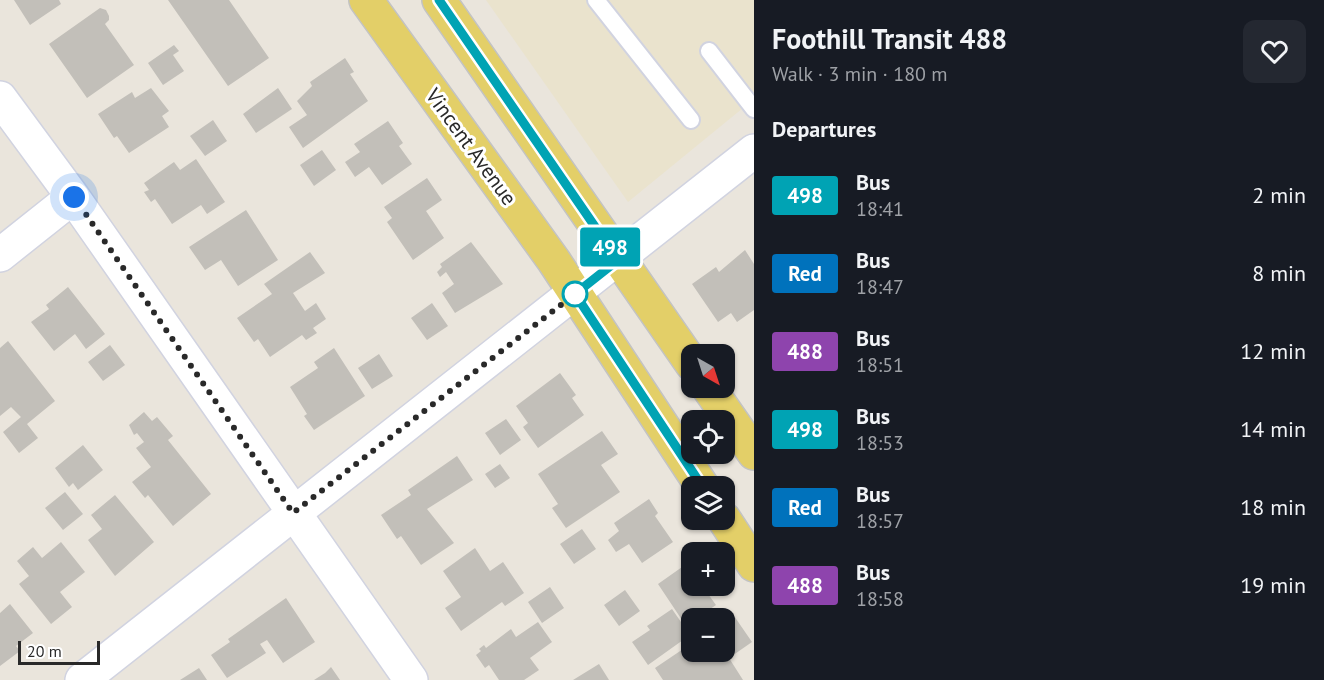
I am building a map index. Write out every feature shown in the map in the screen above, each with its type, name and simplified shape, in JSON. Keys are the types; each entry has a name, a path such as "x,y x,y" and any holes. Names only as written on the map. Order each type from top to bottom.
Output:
{"main road":[{"name":"Vincent Avenue","path":"366,0 575,294 695,476"},
{"path":"439,0 681,349"},
{"path":"716,398 754,453"},
{"path":"731,530 754,565"}],"street":[{"path":"0,98 74,197 411,680"},
{"path":"82,680 754,151"},
{"path":"0,255 74,197"}],"lane":[{"path":"596,0 691,120"},
{"path":"708,51 754,109"}],"shaded area":[{"path":"486,0 754,0 754,99 628,202"}],"building":[{"path":"14,0 59,0 61,4 30,25"},
{"path":"168,0 229,0 269,58 228,86"},
{"path":"100,8 106,10 109,20 105,24 134,65 87,98 49,44"},
{"path":"174,45 179,51 173,55 184,71 163,85 148,63"},
{"path":"345,58 354,72 350,74 368,101 303,148 289,127 307,115 297,101 312,86 310,82"},
{"path":"151,88 169,111 162,116 169,127 129,153 117,136 114,138 98,114 132,92 135,98"},
{"path":"278,88 292,109 256,133 243,114"},
{"path":"213,120 227,141 205,156 190,136"},
{"path":"388,121 403,143 399,146 412,164 382,185 369,167 355,177 345,162 360,152 354,144"},
{"path":"322,150 336,170 314,186 300,165"},
{"path":"196,159 225,202 207,214 201,205 172,224 155,199 151,202 144,192 149,190 144,183 174,162 180,170"},
{"path":"427,178 442,200 426,211 444,238 413,260 387,222 392,218 384,207"},
{"path":"246,210 278,260 238,286 221,260 205,270 189,247"},
{"path":"471,242 503,284 455,313 442,293 454,284 446,272 440,277 437,272 442,267 440,264"},
{"path":"745,250 754,264 754,310 737,322 731,313 718,322 692,284 716,267 719,272"},
{"path":"310,252 325,273 293,293 305,311 316,303 326,319 313,328 317,333 306,340 302,335 270,357 258,339 254,342 237,318 272,294 264,284"},
{"path":"68,287 105,334 86,349 75,334 54,351 31,322 49,309 46,305"},
{"path":"432,303 448,326 427,340 411,318"},
{"path":"8,341 55,401 27,424 38,438 19,453 3,432 21,417 11,407 0,416 0,348"},
{"path":"110,345 125,365 103,381 88,362"},
{"path":"334,348 365,396 314,430 304,416 307,414 290,387 318,368 314,362"},
{"path":"379,354 393,376 372,389 358,368"},
{"path":"560,373 576,395 572,398 584,415 538,448 523,427 528,423 516,406"},
{"path":"144,412 152,421 157,417 173,436 168,440 211,494 173,526 148,495 145,498 132,482 151,467 136,448 144,442 137,433 134,435 129,425"},
{"path":"506,419 521,440 500,455 485,433"},
{"path":"602,431 618,454 601,465 620,492 566,528 552,508 558,504 538,474"},
{"path":"83,445 103,470 78,490 73,483 69,487 55,468"},
{"path":"457,456 473,480 427,509 454,543 421,565 401,536 397,539 381,515 411,495 408,490"},
{"path":"500,464 510,478 495,488 485,474"},
{"path":"65,492 83,514 63,530 45,508"},
{"path":"115,495 154,542 115,576 88,540 102,529 91,515"},
{"path":"649,499 658,513 655,516 673,542 642,563 629,544 616,552 608,540 619,531 614,523"},
{"path":"582,529 596,549 574,564 560,544"},
{"path":"61,542 85,572 60,592 72,607 51,624 19,584 29,576 17,561 33,547 42,558"},
{"path":"475,548 490,571 503,562 524,593 505,606 502,602 461,631 445,608 461,597 443,571"},
{"path":"681,568 681,596 710,596 716,605 712,608 681,608 681,618 658,584"},
{"path":"550,587 564,608 542,623 528,602"},
{"path":"625,590 640,611 619,626 604,605"},
{"path":"286,598 315,642 283,663 267,640 260,644 266,653 227,678 211,655 230,642 228,639"},
{"path":"10,604 33,633 16,646 20,651 0,666 0,613"},
{"path":"672,609 681,622 681,641 648,665 632,642 650,630 647,626"},
{"path":"735,617 752,642 735,654"},
{"path":"538,622 552,642 530,658 539,670 524,680 499,680 489,665 485,668 476,655 484,645 486,648 511,629 516,637"},
{"path":"681,650 681,662 732,662 743,680 663,680 655,668"},
{"path":"599,664 609,680 573,680"},
{"path":"331,667 340,680 314,680 325,673"},
{"path":"199,668 207,680 180,680"}],"bus line":[{"name":"498","path":"439,0 618,260 575,294 695,476"}],"route":[{"path":"74,197 293,513 575,294"}]}
